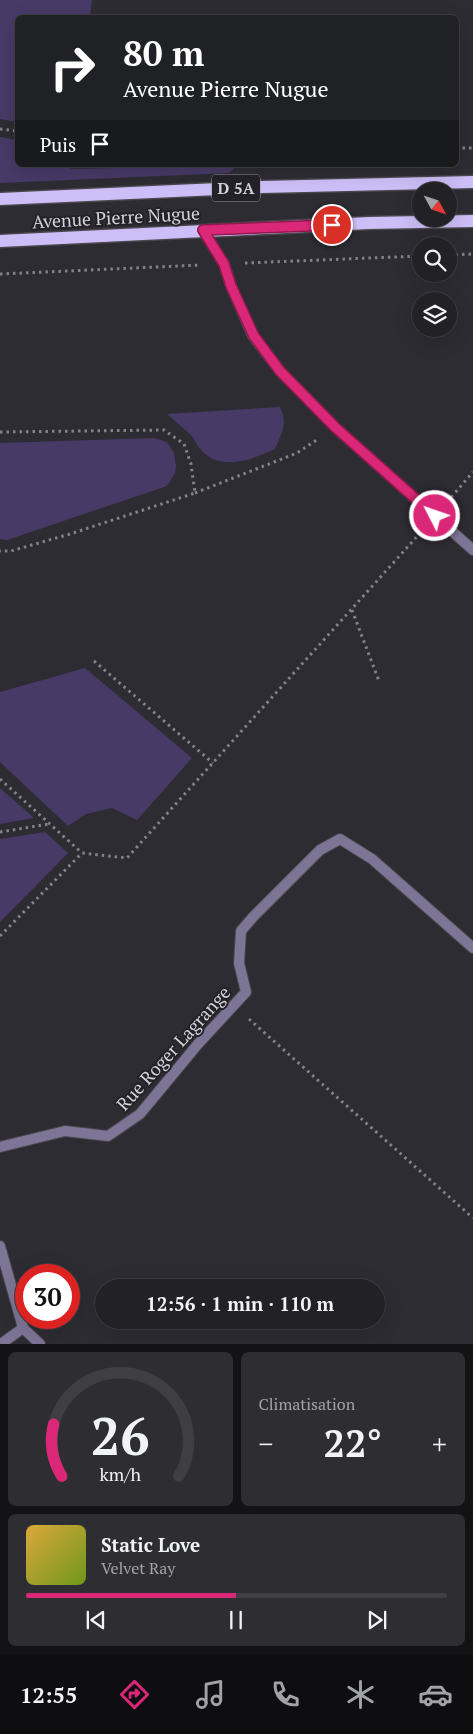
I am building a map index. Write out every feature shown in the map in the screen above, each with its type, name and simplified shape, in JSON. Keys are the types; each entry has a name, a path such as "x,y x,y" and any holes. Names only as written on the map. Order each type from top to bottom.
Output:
{"main road":[{"name":"Avenue Pierre Nugue","path":"0,199 262,187 473,182"},
{"name":"Avenue Pierre Nugue","path":"0,241 203,230 473,221"}],"street":[{"path":"203,230 224,264 231,286 254,336 286,377 336,428 473,550"},
{"name":"Rue Roger Lagrange","path":"0,1148 65,1131 108,1136 140,1114 198,1044 246,992 239,963 241,931 320,850 340,839 372,859 473,948"},
{"path":"0,1246 15,1299"},
{"path":"0,1344 22,1329"},
{"path":"24,1329 40,1344"}],"path":[{"path":"0,129 15,131"},
{"path":"459,148 473,148"},
{"path":"457,255 473,254"},
{"path":"0,550 11,551 70,534 195,493 297,453 336,428"},
{"path":"0,432 164,430 184,444 191,464 195,493"},
{"path":"0,779 82,852 127,858 352,610 473,472"},
{"path":"352,610 380,681"},
{"path":"94,661 212,764"},
{"path":"0,832 50,824"},
{"path":"0,936 82,852"},
{"path":"234,1005 473,1218"}],"shaded area":[{"path":"0,0 92,0 90,15 15,15 15,122 0,119"},
{"path":"0,137 15,140 15,167 68,167 72,169 236,167 229,173 0,183"},
{"path":"280,407 284,423 275,449 238,462 219,461 210,457 201,449 191,435 167,414"},
{"path":"154,438 167,442 174,453 175,473 167,486 7,540 0,539 0,443"},
{"path":"85,668 192,758 137,820 112,808 86,814 68,826 0,762 0,692"},
{"path":"0,788 34,818 0,824"},
{"path":"45,832 68,853 0,922 0,839"}],"route":[{"path":"332,225 203,230 224,264 231,286 254,336 280,371 302,396 336,428 435,516"}]}
